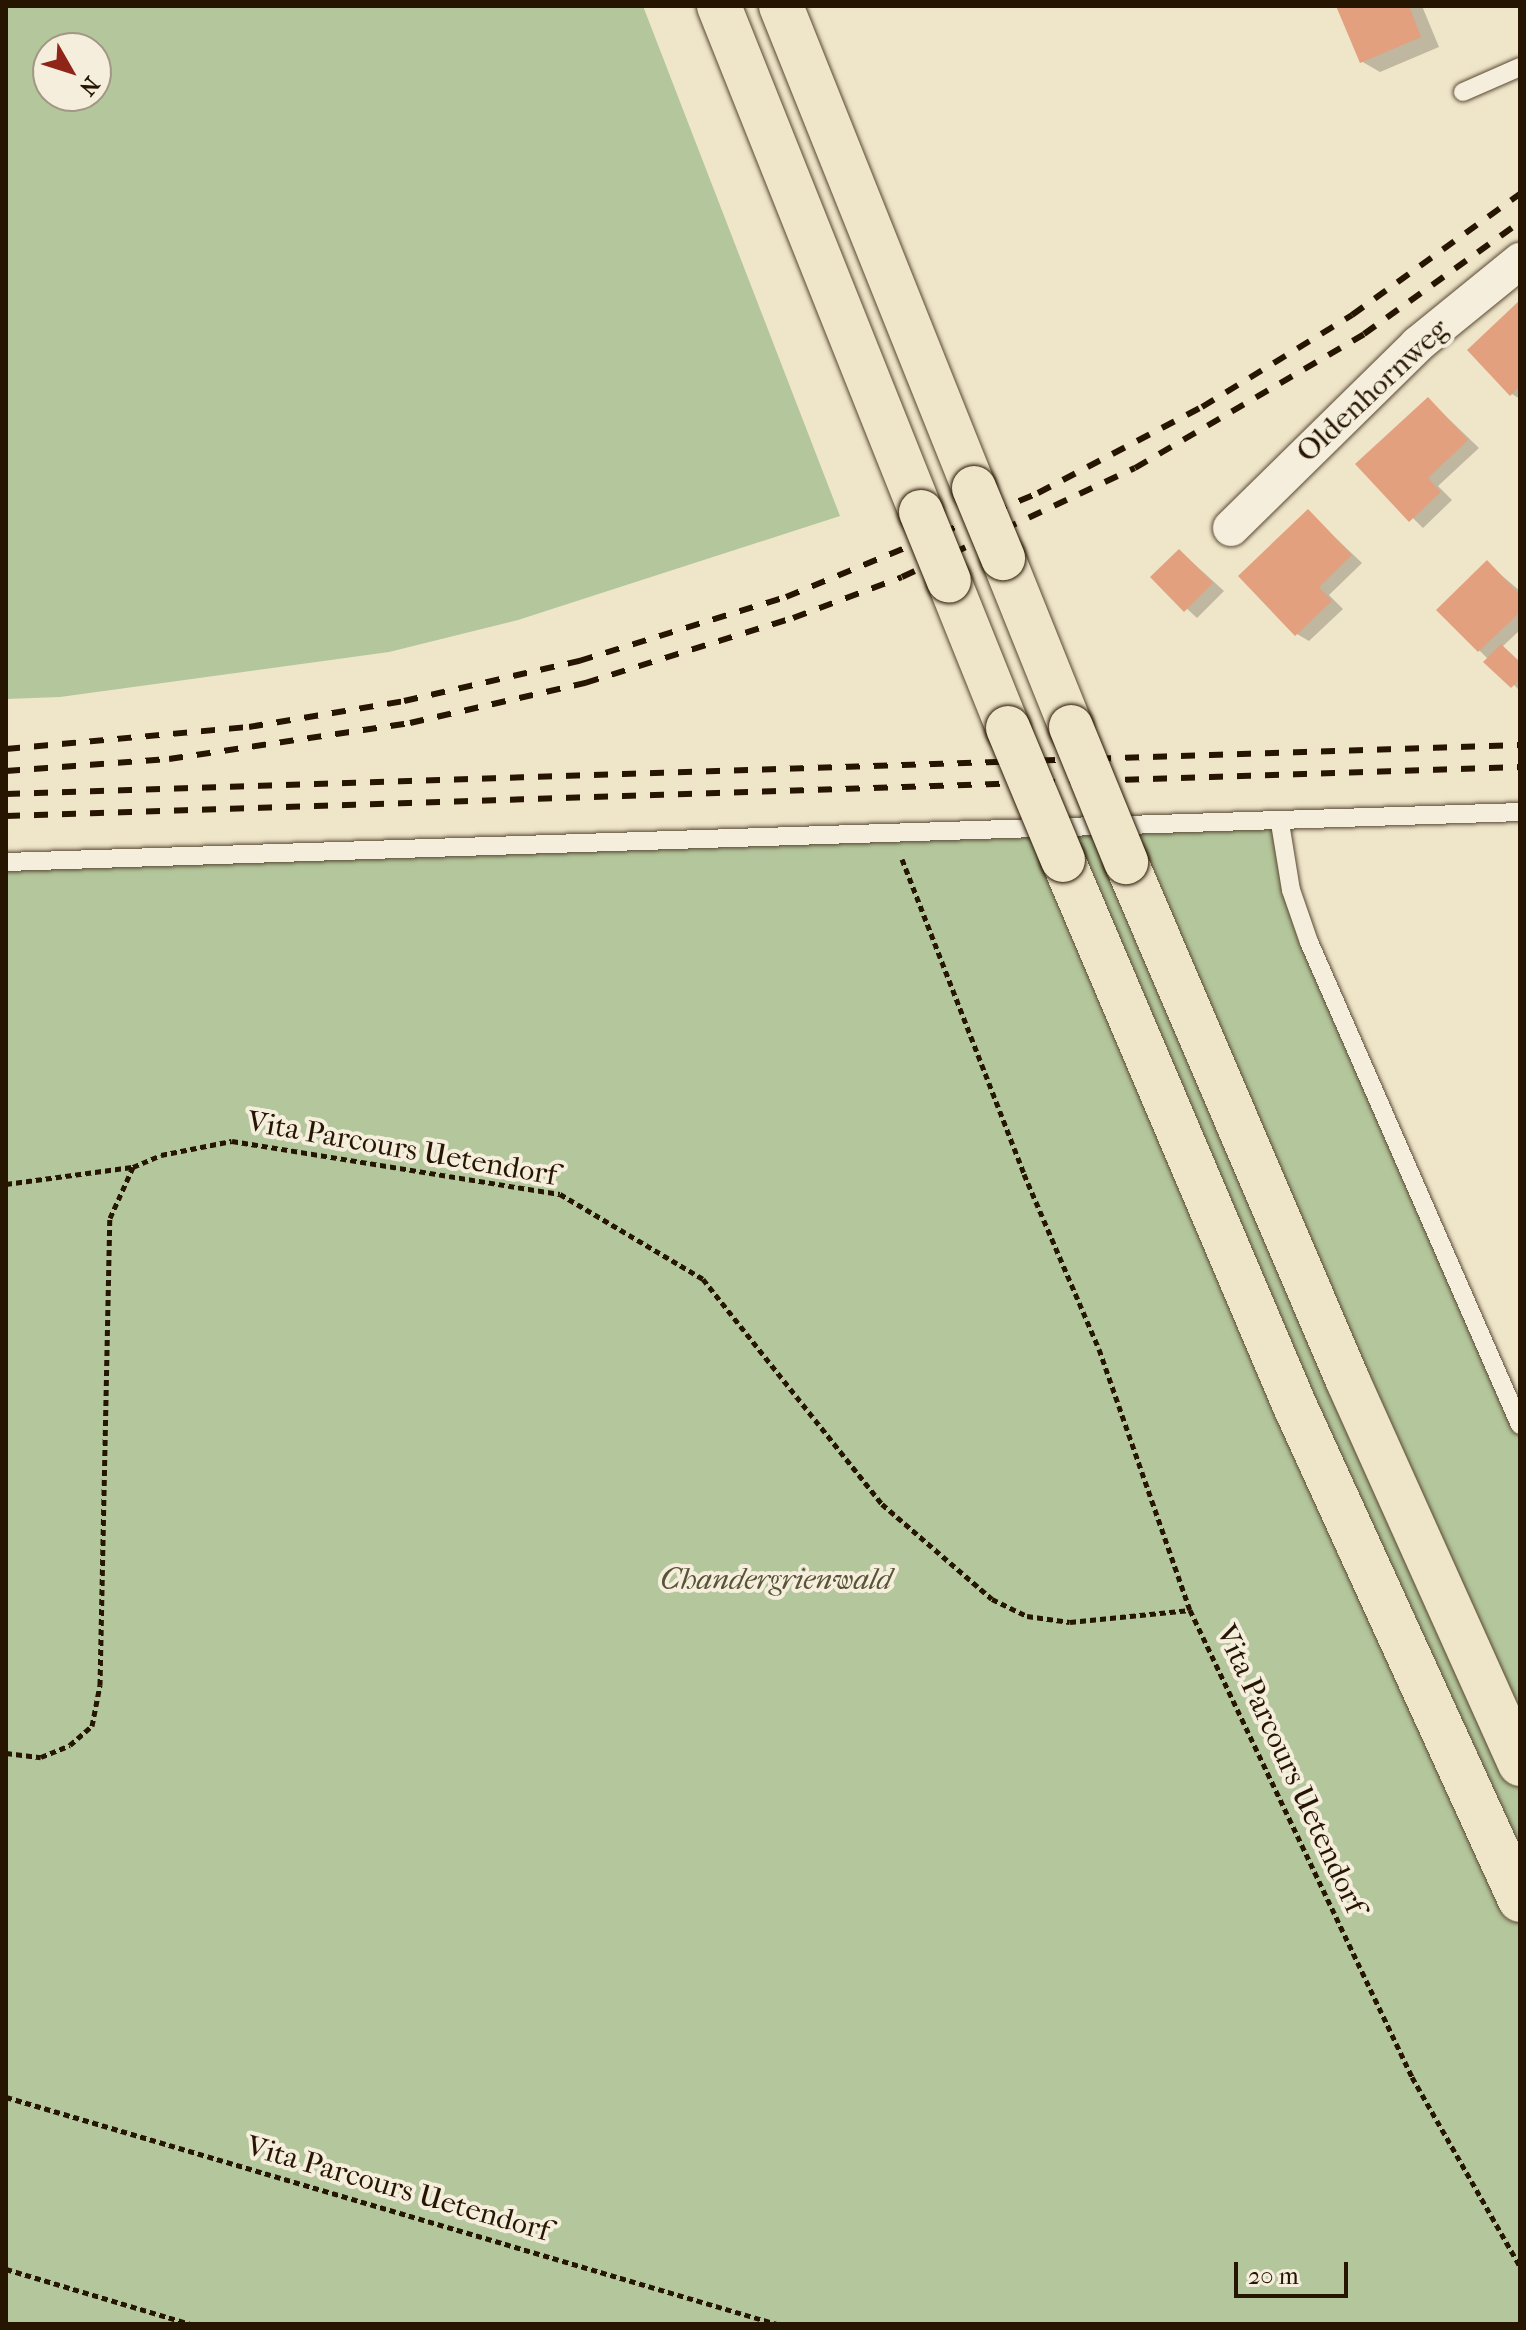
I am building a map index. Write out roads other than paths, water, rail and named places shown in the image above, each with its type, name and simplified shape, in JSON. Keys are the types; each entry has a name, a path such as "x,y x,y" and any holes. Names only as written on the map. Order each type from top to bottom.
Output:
{"highway":[{"path":"719,6 1063,860 1294,1404 1520,1900"},
{"path":"781,6 1126,862 1348,1381 1520,1764"}],"street":[{"name":"Oldenhornweg","path":"1231,528 1418,344 1520,261"}],"lane":[{"path":"1463,92 1520,67"},
{"path":"6,862 1280,823 1520,812"},
{"path":"1280,823 1291,890 1309,942 1520,1425"}],"railway":[{"path":"6,749 249,727 404,701 579,661 786,597 1038,493 1202,407 1352,315 1520,194"},
{"path":"6,771 169,759 410,723 585,683 793,618 902,577 1135,468 1364,334 1520,222"},
{"path":"6,794 1520,745"},
{"path":"6,816 1520,767"}],"park label":[{"name":"Chandergrienwald","path":"776,1580"}]}
